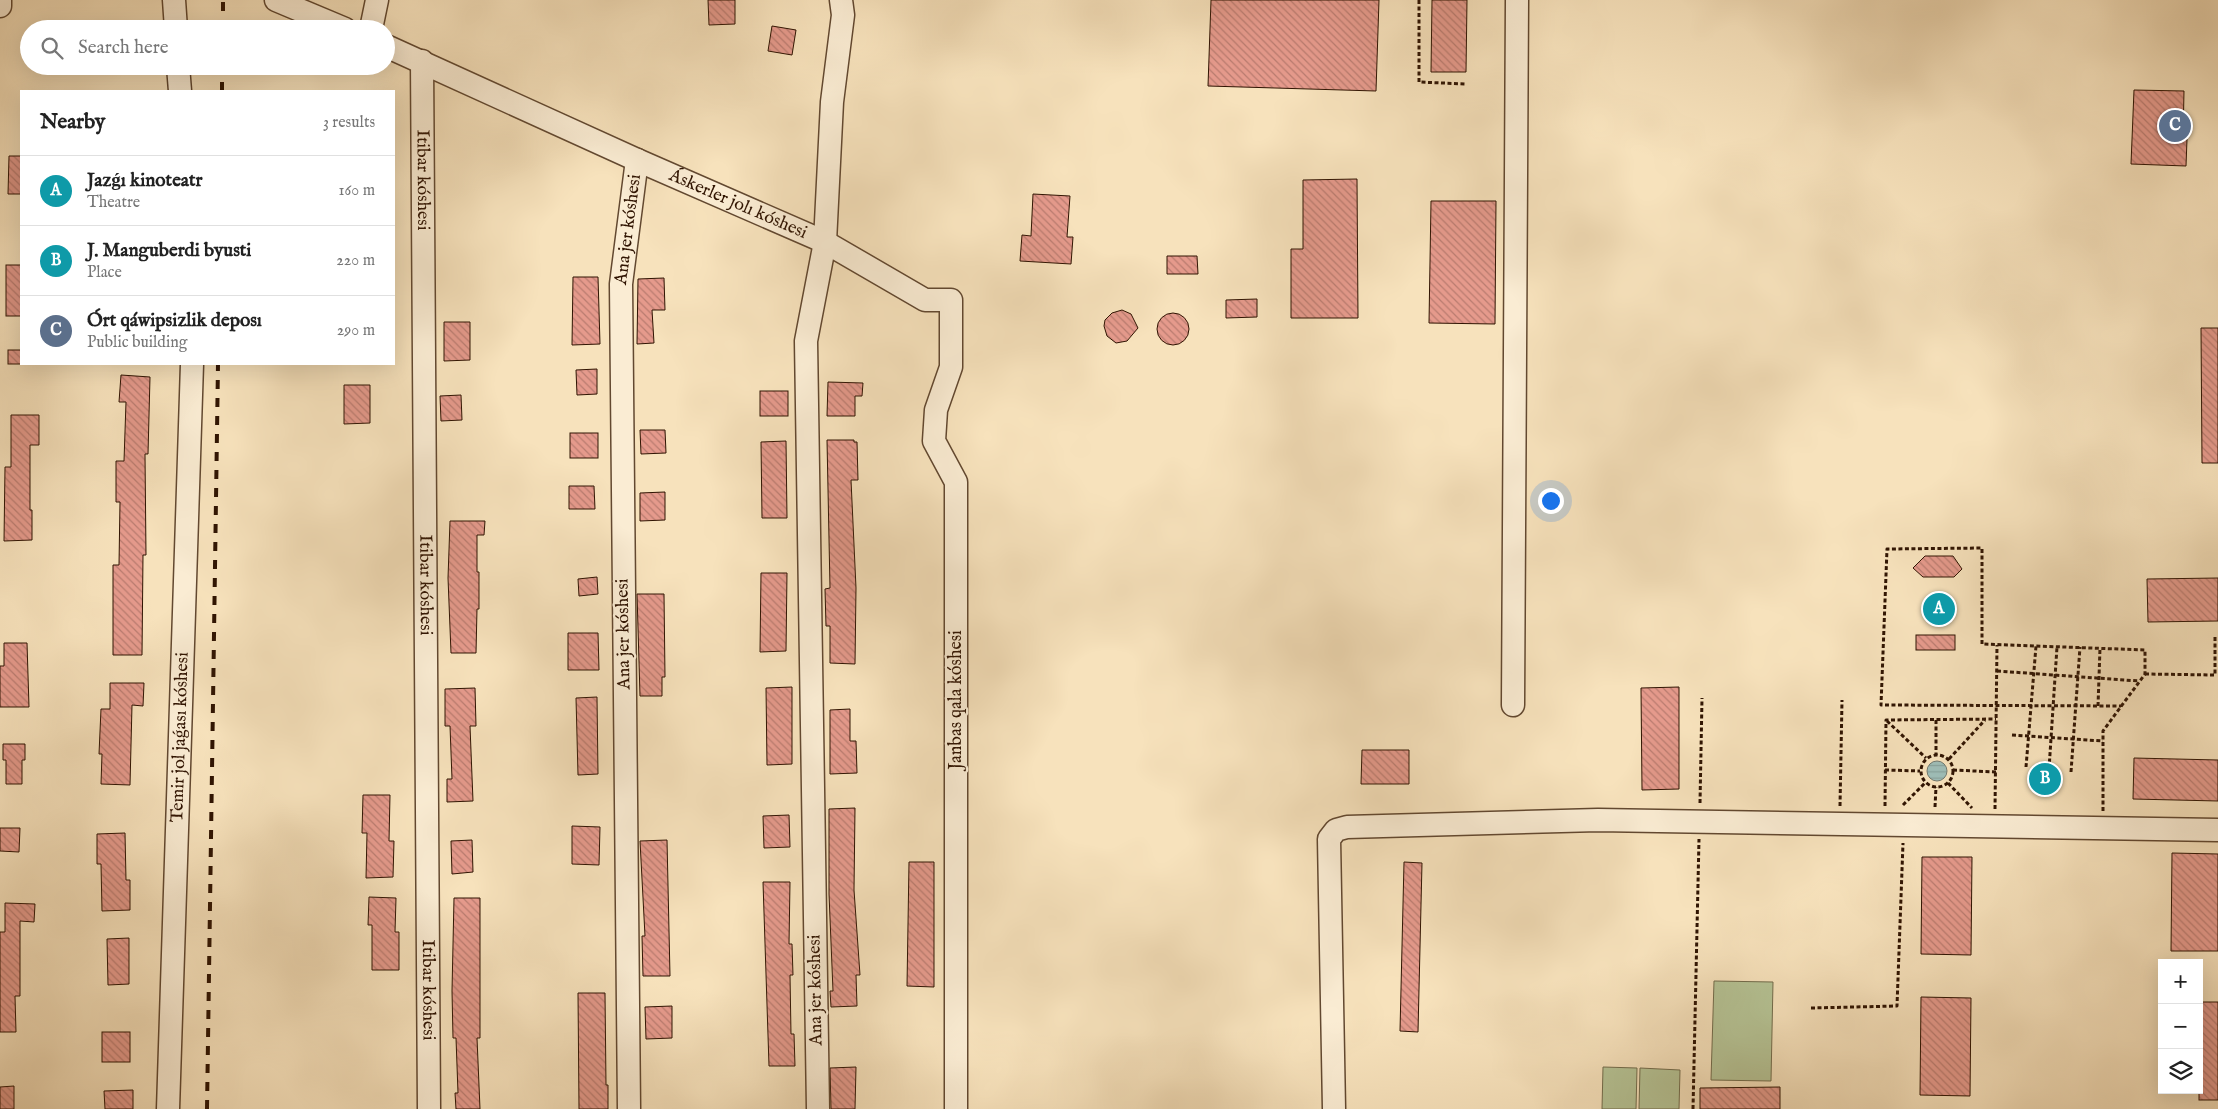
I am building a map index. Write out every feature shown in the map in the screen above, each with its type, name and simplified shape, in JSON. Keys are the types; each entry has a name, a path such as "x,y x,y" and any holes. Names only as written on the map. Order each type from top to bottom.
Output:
{"street":[{"path":"0,0 0,6"},
{"path":"174,0 175,20"},
{"path":"276,0 324,20"},
{"path":"373,20 377,0"},
{"name":"Ana jer kóshesi","path":"818,1109 806,341 825,242 832,102 843,15 841,0"},
{"path":"1513,706 1517,0"},
{"name":"Áskerler jolı kóshesi","path":"395,50 637,160 825,242 925,300 951,300"},
{"name":"Itibar kóshesi","path":"422,61 429,1109"},
{"path":"179,75 180,90"},
{"name":"Ana jer kóshesi","path":"628,1109 620,284 637,160"},
{"name":"Janbas qala kóshesi","path":"951,300 951,367 936,410 934,440 956,482 956,1109"},
{"name":"Temir jol jaǵası kóshesi","path":"168,1109 192,365"},
{"path":"1334,1109 1329,839 1336,830 1347,827 1598,820 2218,830"}],"path":[{"path":"1419,0 1419,82 1466,84"},
{"path":"2103,828 2103,731 2145,674 2145,650 1982,644 1982,548 1888,549 1881,705 2121,706"},
{"path":"2145,674 2215,675 2215,635"},
{"path":"1992,826 1996,772 1997,645"},
{"path":"2026,767 2036,646"},
{"path":"2049,769 2057,646"},
{"path":"2071,772 2080,647"},
{"path":"2098,706 2100,648"},
{"path":"1997,671 2140,681"},
{"path":"1693,1109 1702,698"},
{"path":"1840,824 1842,700"},
{"path":"1948,759 1986,719"},
{"path":"1886,720 1996,719"},
{"path":"1886,720 1926,758"},
{"path":"1811,1008 1897,1006 1894,824 1886,770 1886,720"},
{"path":"1936,720 1936,754"},
{"path":"2012,735 2103,741"},
{"path":"1936,754 1948,759 1953,770 1948,783 1938,788 1925,783 1920,772 1926,758 1936,754"},
{"path":"1886,770 1920,772"},
{"path":"1953,770 1996,772"},
{"path":"1894,824 1925,783"},
{"path":"1948,783 1992,826"}],"green space":[{"path":"1714,981 1773,982 1771,1081 1711,1080"},
{"path":"1603,1067 1637,1068 1636,1109 1602,1109"},
{"path":"1640,1068 1680,1070 1679,1109 1639,1109"}],"water":[{"path":"1933,761 1941,761 1947,767 1947,775 1941,781 1933,781 1927,775 1927,767"}],"building":[{"path":"708,0 735,0 735,24 709,25"},
{"path":"1211,0 1379,0 1376,91 1208,86"},
{"path":"1432,0 1467,0 1466,72 1431,72"},
{"path":"772,26 796,30 792,55 768,51"},
{"path":"2134,90 2184,91 2183,139 2187,139 2186,166 2131,164"},
{"path":"9,156 20,156 20,194 8,194"},
{"path":"1357,179 1358,318 1291,318 1291,249 1303,249 1303,180"},
{"path":"1033,194 1070,196 1067,237 1073,237 1071,264 1020,261 1022,235 1031,236"},
{"path":"1431,201 1496,201 1495,324 1429,323"},
{"path":"1167,256 1197,256 1198,274 1167,274"},
{"path":"6,265 20,265 20,316 6,316"},
{"path":"573,277 598,277 600,344 572,345"},
{"path":"664,278 665,310 652,310 654,343 637,344 638,279"},
{"path":"1257,299 1257,317 1226,318 1226,300"},
{"path":"1122,310 1131,314 1138,328 1127,341 1116,343 1107,336 1104,326 1105,320 1112,313"},
{"path":"1173,313 1179,314 1184,318 1188,323 1188,335 1184,340 1179,344 1173,345 1167,344 1162,340 1158,335 1157,329 1158,323 1162,318 1167,314"},
{"path":"444,322 470,322 470,360 444,361"},
{"path":"2201,328 2218,328 2218,463 2202,463"},
{"path":"8,350 20,350 20,364 8,364"},
{"path":"597,369 597,394 577,395 576,370"},
{"path":"121,375 150,377 148,454 145,454 146,555 143,555 142,655 113,655 113,565 119,565 120,502 116,502 116,461 124,461 126,402 119,402"},
{"path":"828,382 863,383 862,396 855,396 855,416 827,416"},
{"path":"344,385 370,385 370,423 344,424"},
{"path":"760,391 788,391 788,416 760,416"},
{"path":"461,395 462,420 441,421 440,396"},
{"path":"11,415 39,415 39,445 30,445 32,540 4,541 5,467 11,467"},
{"path":"640,430 665,430 666,453 641,454"},
{"path":"570,433 598,433 598,458 570,458"},
{"path":"827,440 854,440 854,442 857,442 858,480 851,480 856,588 855,664 830,663 830,626 826,626 825,589 830,588"},
{"path":"786,441 787,518 762,518 761,442"},
{"path":"569,486 594,486 595,509 569,509"},
{"path":"665,492 665,520 640,521 640,493"},
{"path":"450,521 485,521 484,535 477,535 479,609 477,609 476,653 451,653 448,578"},
{"path":"1925,556 1953,556 1962,569 1954,577 1923,577 1913,568"},
{"path":"761,573 787,573 786,651 760,652"},
{"path":"597,577 598,594 579,596 578,579"},
{"path":"2218,578 2218,621 2148,622 2147,579"},
{"path":"637,594 664,594 665,677 662,677 662,696 640,696"},
{"path":"568,633 598,633 599,670 568,670"},
{"path":"1916,635 1955,635 1955,650 1916,650"},
{"path":"4,643 27,643 29,707 0,707 0,666 4,666"},
{"path":"110,683 144,683 143,706 132,705 130,785 101,784 102,754 99,754 101,709 110,709"},
{"path":"792,687 792,764 767,765 766,688"},
{"path":"1679,687 1679,789 1642,790 1641,688"},
{"path":"475,688 476,726 470,726 473,801 447,802 447,779 452,779 450,726 445,726 445,689"},
{"path":"597,697 598,774 578,775 576,698"},
{"path":"850,709 850,741 856,741 857,773 830,774 830,710"},
{"path":"3,744 25,744 25,760 22,760 22,784 6,784 6,760 3,760"},
{"path":"1362,750 1409,750 1409,784 1361,784"},
{"path":"2134,758 2218,760 2218,801 2133,799"},
{"path":"363,795 390,795 389,841 394,841 393,877 366,878 367,833 362,833"},
{"path":"855,808 854,890 860,975 856,975 857,1006 831,1007 830,991 833,991 829,894 829,809"},
{"path":"789,815 790,847 764,848 763,816"},
{"path":"572,826 600,827 599,865 572,864"},
{"path":"0,828 20,828 19,852 0,851"},
{"path":"125,833 126,880 130,880 130,910 102,911 101,864 97,864 97,834"},
{"path":"472,840 473,872 452,874 451,841"},
{"path":"667,840 670,976 643,976 642,936 645,936 640,841"},
{"path":"2172,853 2218,854 2218,951 2171,951"},
{"path":"1922,857 1972,857 1971,955 1921,954"},
{"path":"909,862 934,862 934,987 907,986"},
{"path":"1404,862 1422,863 1418,1032 1400,1031"},
{"path":"763,882 790,882 789,944 792,944 793,975 790,975 791,1034 794,1034 795,1066 769,1066"},
{"path":"369,897 396,898 395,932 399,932 399,970 372,970 372,925 368,925"},
{"path":"454,898 480,898 480,1038 477,1038 480,1109 456,1109 455,1093 458,1093 456,1038 453,1038 452,991"},
{"path":"5,903 35,904 34,922 20,921 20,996 15,996 16,1032 0,1032 0,932 5,932"},
{"path":"129,938 129,984 108,985 107,939"},
{"path":"578,993 605,993 608,1109 579,1109"},
{"path":"1921,997 1971,998 1970,1096 1920,1095"},
{"path":"2203,1002 2218,1002 2218,1100 2199,1100 2199,1094 2203,1094"},
{"path":"672,1006 672,1038 646,1039 645,1007"},
{"path":"102,1032 130,1032 130,1062 102,1062"},
{"path":"856,1067 855,1109 831,1109 830,1068"},
{"path":"14,1086 14,1109 0,1109 0,1087"},
{"path":"1780,1087 1780,1109 1700,1109 1700,1088"},
{"path":"133,1090 133,1109 105,1109 104,1091"}],"railway":[{"path":"223,0 223,20"},
{"path":"222,75 222,90"},
{"path":"207,1109 218,365"}],"place":[{"name":"Órt qáwipsizlik deposı","path":"2175,126"},
{"name":"Jazǵı kinoteatr","path":"1939,609"},
{"name":"J. Manguberdi byusti","path":"2045,779"}]}
